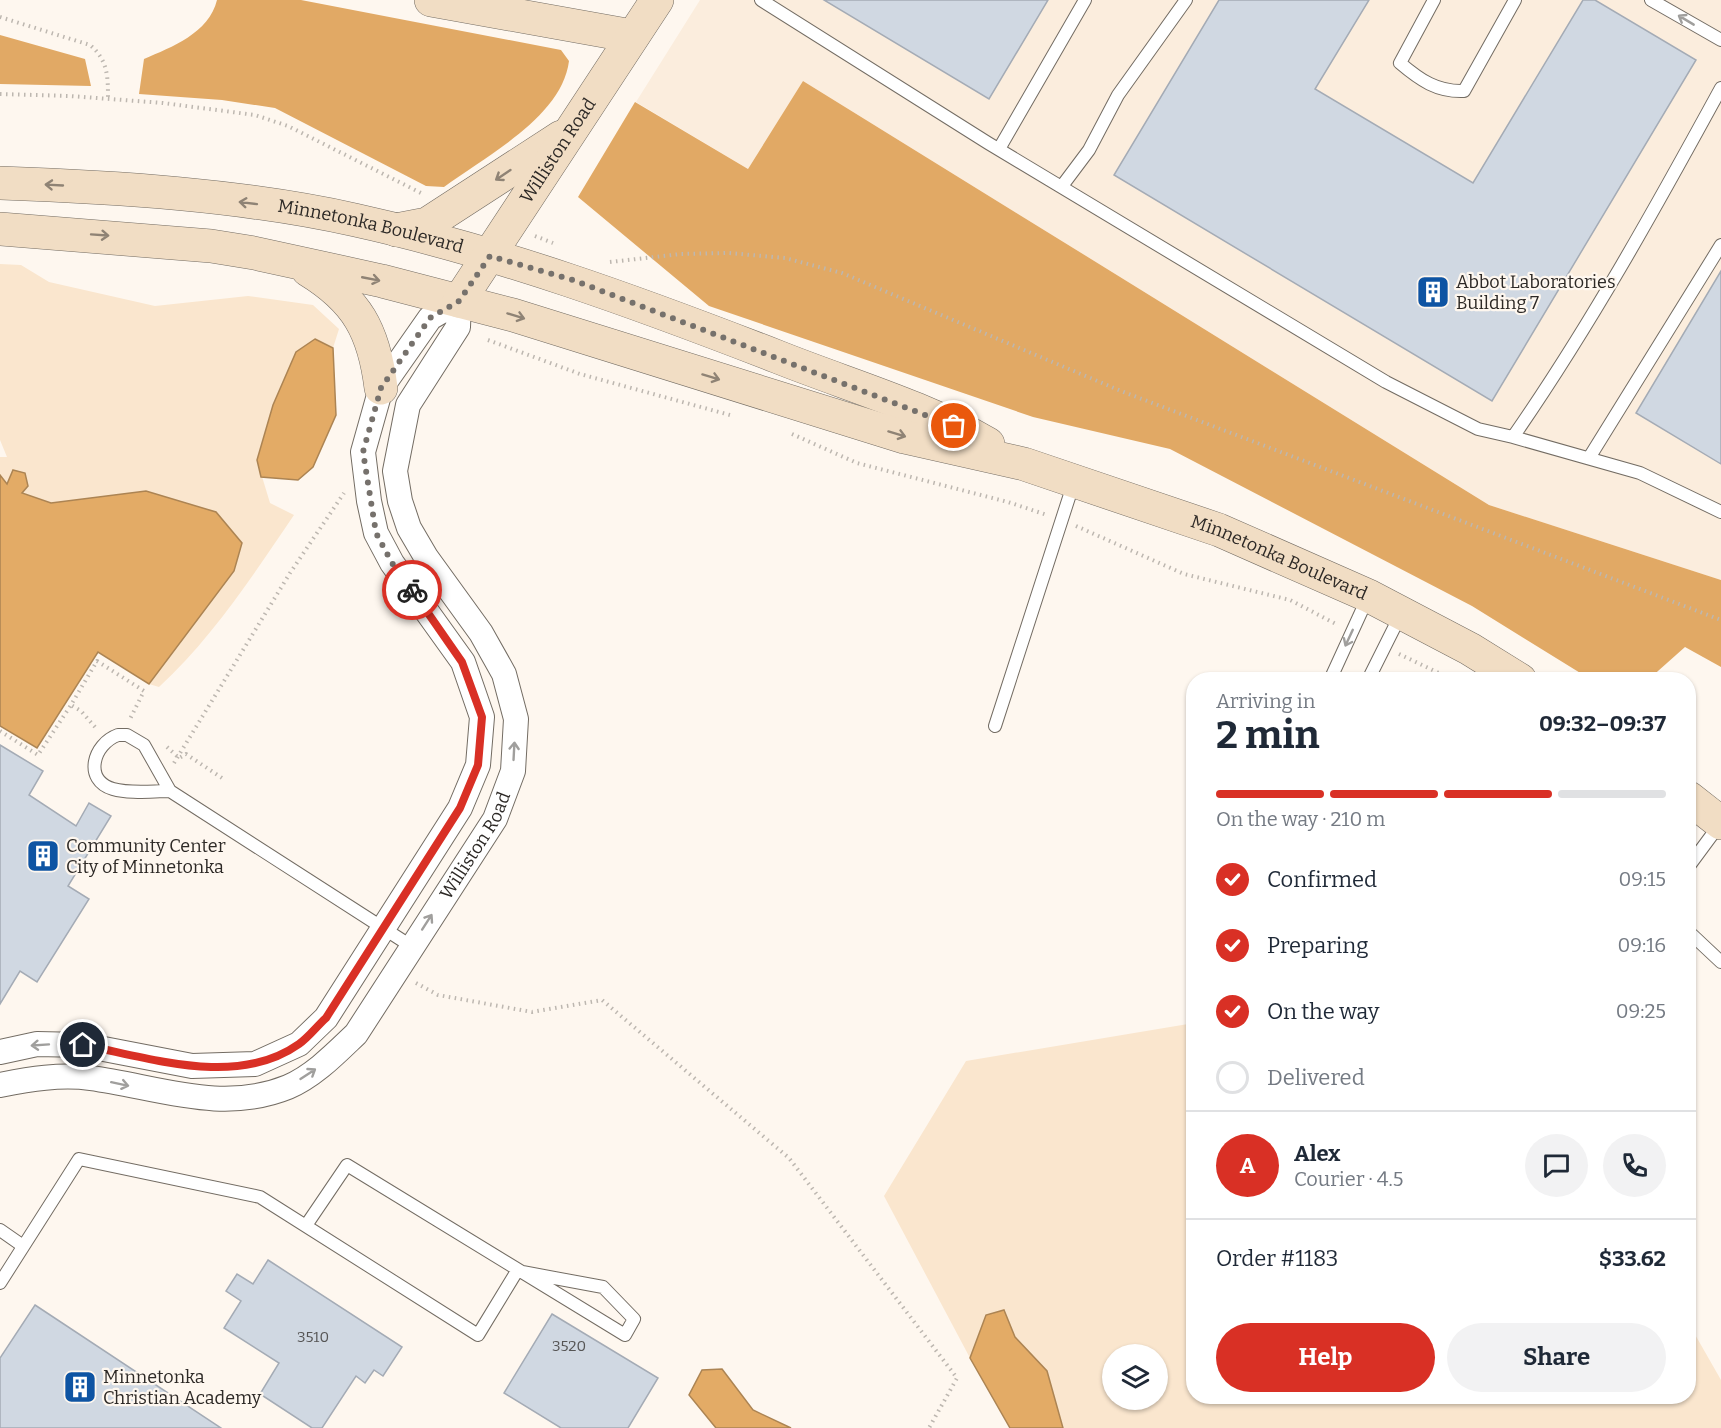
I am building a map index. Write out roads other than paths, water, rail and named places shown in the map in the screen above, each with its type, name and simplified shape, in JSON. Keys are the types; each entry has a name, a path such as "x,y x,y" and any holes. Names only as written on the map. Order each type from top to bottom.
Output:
{"main road":[{"path":"431,0 496,6 632,36"},
{"name":"Williston Road","path":"459,301 657,0"},
{"path":"395,230 427,224 570,131"},
{"name":"Minnetonka Boulevard","path":"0,183 133,190 343,218 490,256 573,280 940,420 1024,464"},
{"name":"Minnetonka Boulevard","path":"0,229 165,240 254,253 296,262 513,315 904,437 1024,464 1219,531 1369,596 1470,649 1507,672"},
{"path":"296,262 332,285 353,306 367,327 378,360 381,388"},
{"path":"1696,803 1720,820"}],"street":[{"name":"Williston Road","path":"0,1052 37,1044 83,1045 192,1066 255,1064 299,1044 326,1018 460,808 478,765 482,717 462,662 392,563 376,533 363,452 381,388 430,318 459,301"},
{"name":"Williston Road","path":"0,1085 39,1077 90,1078 184,1097 250,1098 289,1086 326,1063 356,1034 495,819 513,771 516,719 504,674 481,633 426,557 409,528 400,501 395,471 408,405 459,327 459,301"}],"lane":[{"path":"761,0 777,4 999,149 1386,382 1478,429 1641,473 1721,512"},
{"path":"999,149 1085,0"},
{"path":"1062,186 1089,150 1118,95 1186,0"},
{"path":"1434,0 1400,63 1422,82 1449,92 1464,91 1515,0"},
{"path":"1651,0 1721,40"},
{"path":"1513,437 1554,378 1665,189 1721,88"},
{"path":"1589,458 1721,245"},
{"path":"995,726 1075,481"},
{"path":"1334,672 1369,596"},
{"path":"1372,672 1401,613"},
{"path":"170,791 115,790 106,786 95,771 96,752 109,738 127,735 144,744 170,791 411,946"},
{"path":"1696,856 1720,820"},
{"path":"1696,939 1721,962"},
{"path":"0,1282 79,1159 260,1197 307,1224 478,1335 516,1271"},
{"path":"307,1224 347,1166 516,1271 625,1335 634,1319 603,1287 516,1271"},
{"path":"0,1230 23,1246"}],"place":[{"name":"Abbot Laboratories Building 7","path":"1433,292"},
{"name":"Community Center City of Minnetonka","path":"43,856"},
{"name":"Minnetonka Christian Academy","path":"80,1387"}]}
